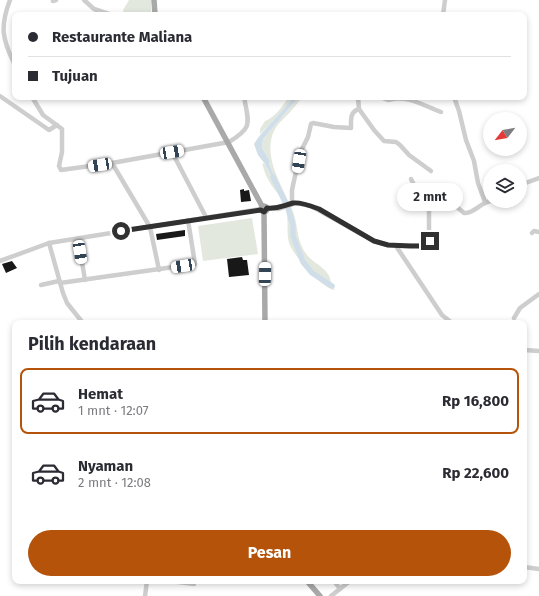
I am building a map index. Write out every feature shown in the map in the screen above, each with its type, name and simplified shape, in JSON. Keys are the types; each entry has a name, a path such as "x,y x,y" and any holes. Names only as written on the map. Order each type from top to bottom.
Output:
{"main road":[{"path":"154,0 156,12"},
{"path":"205,100 264,209 265,320"},
{"path":"310,584 320,596"}],"street":[{"path":"10,0 4,10 3,39 12,58"},
{"path":"84,0 94,9 103,12"},
{"path":"443,12 445,0"},
{"path":"0,96 49,130 57,125"},
{"path":"34,100 43,115 63,131 62,152 59,166 61,170 112,163 228,142 243,133 248,126 244,100"},
{"path":"358,100 359,109 384,141 396,142 409,156 431,171"},
{"path":"409,100 441,112"},
{"path":"455,100 466,140 474,161 478,183 483,197"},
{"path":"292,203 292,190 300,153 306,142 311,124 351,128 353,113 359,109"},
{"path":"172,152 206,217"},
{"path":"112,163 150,226 159,270"},
{"path":"527,182 539,178"},
{"path":"411,179 415,187 429,194"},
{"path":"0,261 49,243 206,217 264,209 278,209 292,203 311,206 374,241 396,246 424,246 430,241 429,194 434,189 466,214 483,203"},
{"path":"41,285 194,264 188,220"},
{"path":"532,233 534,231 539,232"},
{"path":"78,238 85,280"},
{"path":"49,243 67,303 81,320"},
{"path":"396,246 442,315 448,320"},
{"path":"514,318 520,308 539,294"},
{"path":"527,350 539,351"},
{"path":"527,567 539,569"},
{"path":"145,596 147,584"},
{"path":"336,584 340,589"},
{"path":"331,596 346,584"}],"shaded area":[{"path":"129,0 151,0 151,12 123,12 123,10"},
{"path":"287,100 291,100 260,134 260,129 265,121 276,114"},
{"path":"291,100 296,100 263,139 262,148 270,161 269,164 277,183 274,181 265,164 258,155 254,144 263,131"},
{"path":"296,100 300,100 278,124 271,139 270,149 274,170 292,209 303,249 310,259 326,271 331,284 325,280 335,290 323,284 309,271 296,255 289,243 287,213 285,206 269,181 262,163 265,164 276,182 269,164 270,161 262,148 263,139"},
{"path":"252,218 258,254 203,261 198,226"}],"building":[{"path":"244,189 244,191 249,190 251,201 241,202 240,190"},
{"path":"185,230 185,236 157,240 156,234"},
{"path":"242,257 243,260 247,260 249,275 229,277 227,259"},
{"path":"12,261 17,268 6,273 2,264"}],"waterway":[{"path":"273,177 288,208 293,226 293,236 303,262 312,273 332,286"}],"route":[{"path":"121,231 206,217 261,210 264,212 267,208 278,209 292,203 299,203 319,209 374,241 396,246 424,246 430,241"}]}
